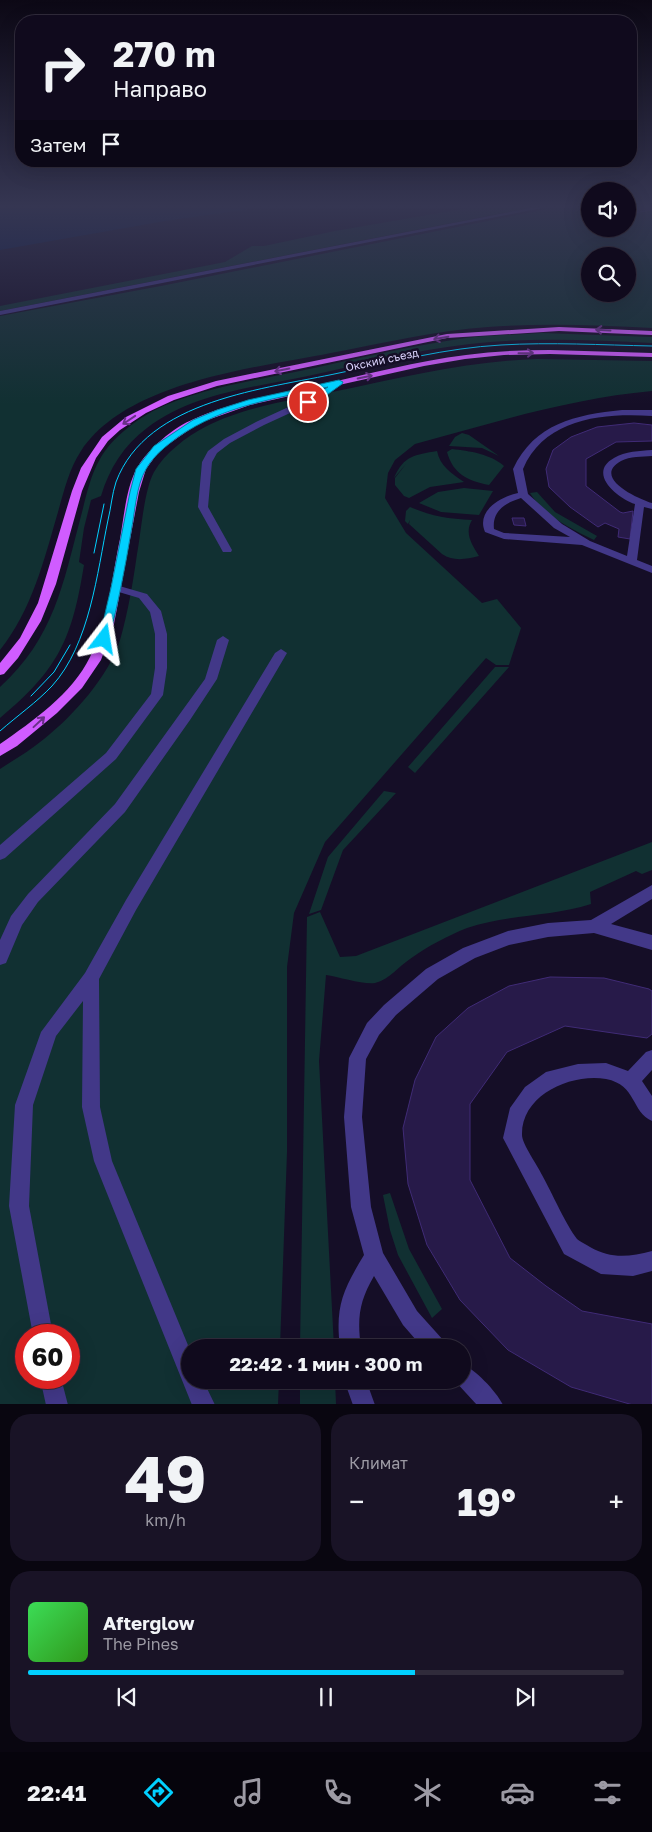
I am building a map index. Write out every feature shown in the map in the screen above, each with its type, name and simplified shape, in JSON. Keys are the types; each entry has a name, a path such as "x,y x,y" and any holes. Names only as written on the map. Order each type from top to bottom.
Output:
{"main road":[{"name":"Окский съезд","path":"0,671 14,657 39,617 56,569 79,484 92,456 104,440 120,426 151,407 185,392 216,384 447,336 559,329 652,333"},
{"name":"Окский съезд","path":"0,751 31,729 69,694 94,662 104,639 116,588 134,492 141,469 157,448 196,421 248,402 424,364 504,353 652,355"}],"street":[{"path":"0,314 206,274"},
{"path":"227,550 203,507 207,462 214,451 227,441 261,423 322,395 339,382"},
{"path":"652,413 636,411 564,423 546,433 532,444 518,468 523,495 558,526 586,543 652,570"},
{"path":"652,453 623,456 612,462 607,470 607,479 613,488 624,496 652,506"},
{"path":"523,495 510,497 499,503 490,513 489,530 497,536 527,536 586,543"},
{"path":"632,561 640,503"},
{"path":"0,854 111,756 157,695 161,668 161,634 155,611 143,596 116,588"},
{"path":"0,958 16,921 33,898 120,808 186,716 211,678 223,640"},
{"path":"41,1324 19,1206 24,1105 49,1032 91,978 131,905 281,653"},
{"path":"594,926 652,891"},
{"path":"430,1339 410,1318 374,1257 361,1207 354,1117 358,1058 373,1029 390,1010 432,974 469,953 508,938 548,930 594,926 644,939 652,943"},
{"path":"91,978 91,1107 103,1161 181,1354"},
{"path":"631,1080 652,1058"},
{"path":"652,1112 631,1080 606,1070 578,1072 552,1078 531,1092 516,1114 512,1138 571,1247 601,1264 633,1266 652,1261"},
{"path":"350,1339 348,1326 353,1292 374,1257"},
{"path":"471,1383 492,1404"},
{"path":"54,1389 57,1404"},
{"path":"196,1389 204,1404"},
{"path":"358,1389 364,1404"}],"green space":[{"path":"166,274 192,274 0,311 0,306"},
{"path":"224,274 581,274 581,302 636,302 636,274 652,274 652,328 529,325 488,327 429,334 231,372 195,381 160,393 129,408 102,427 81,451 73,465 36,584 21,618 0,650 0,316"},
{"path":"542,333 652,337 652,343 584,340 515,340 428,350 222,394 183,407 164,416 147,428 131,442 118,458 108,476 101,496 91,500 84,528 79,562 84,565 79,591 68,633 60,651 36,684 0,718 0,687 33,649 54,609 62,587 94,472 110,445 138,420 170,403 241,383 445,341 475,337"},
{"path":"537,359 652,361 652,391 622,394 562,405 415,444 395,460 388,473 385,498 406,533 482,603 497,599 521,628 509,665 496,665 486,658 325,842 294,913 287,967 287,1152 280,1339 181,1339 181,1389 279,1389 278,1404 0,1404 0,769 39,743 67,719 89,694 108,667 120,640 125,619 148,489 154,472 164,458 177,446 205,427 253,409 437,370 486,363"},
{"path":"462,433 469,435 499,456 482,448 449,446 455,437"},
{"path":"452,449 486,456 504,466 489,485 474,481 462,475 453,466 447,452"},
{"path":"437,451 443,465 464,482 430,487 409,498 404,496 395,485 395,478 406,464 394,478 398,470 411,457"},
{"path":"464,488 493,491 479,515 441,512 419,503 438,492"},
{"path":"537,492 555,512 597,536 594,540 550,515 530,493"},
{"path":"410,507 425,513 455,519 472,520 469,534 479,556 456,559 442,554 409,524 410,520 408,524 405,521 406,511"},
{"path":"495,667 509,667 415,773 408,767"},
{"path":"384,791 396,793 343,850 321,910 309,914 328,857"},
{"path":"652,842 652,870 642,874 636,871 590,892 591,904 561,911 482,923 467,928 417,954 390,976 375,983 359,982 326,975 319,1061 334,1339 300,1339 307,917 320,912 340,957 356,956"},
{"path":"390,1193 409,1249 442,1309 432,1318 398,1255 390,1230 383,1195"},
{"path":"300,1389 335,1389 336,1404 300,1404"}],"building":[{"path":"634,423 652,425 652,441 616,442 586,459 586,486 620,512 633,511 630,539 618,537 619,529 605,523 598,527 570,507 549,487 546,469 553,450 571,437 597,427"},
{"path":"512,518 524,518 526,526 514,525"},
{"path":"550,977 604,978 652,991 652,1034 647,1038 565,1026 507,1052 470,1104 470,1180 510,1258 582,1311 652,1324 652,1404 630,1404 571,1387 508,1350 460,1300 427,1245 408,1184 403,1128 415,1080 436,1037 468,1008 509,986"}],"tram line":[{"path":"0,731 46,692 65,669 84,629 116,482 131,454 154,432 181,415 212,402 278,385 460,349 539,344 652,346"},
{"path":"94,553 104,504"},
{"path":"31,696 54,672 70,645"}],"route":[{"path":"104,639 116,588 134,492 141,469 157,448 196,421 220,411 248,402 339,382 322,395 308,402"}]}
